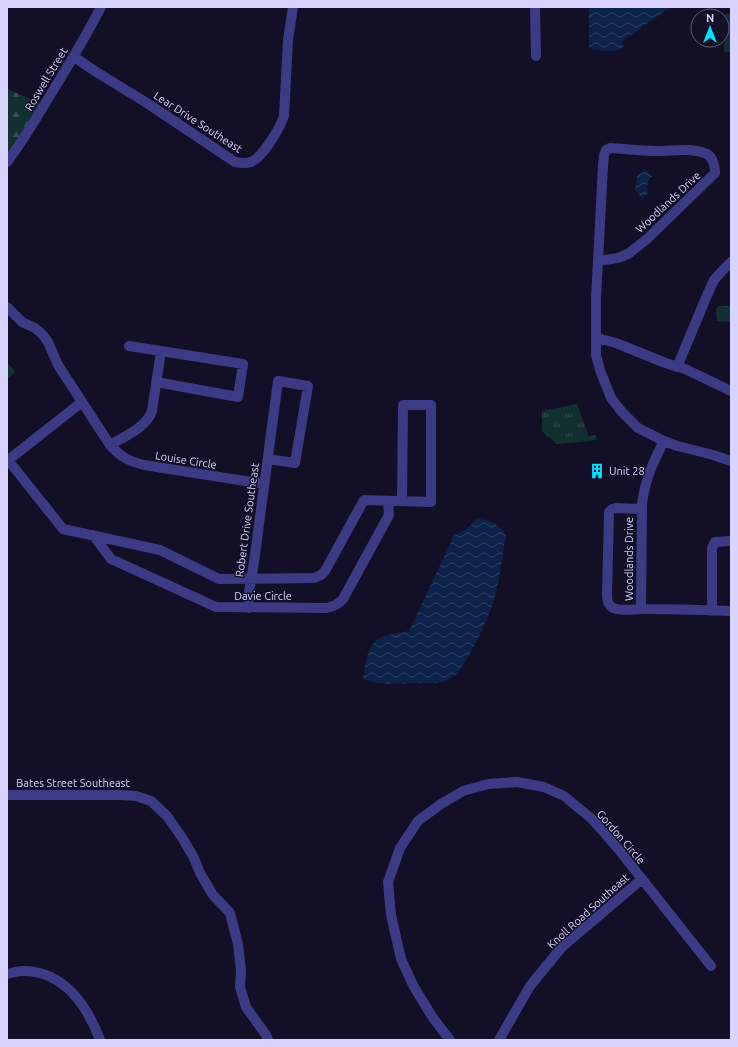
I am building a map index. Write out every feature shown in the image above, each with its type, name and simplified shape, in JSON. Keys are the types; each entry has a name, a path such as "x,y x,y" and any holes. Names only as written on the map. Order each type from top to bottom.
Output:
{"street":[{"name":"Roswell Street","path":"7,162 21,144 74,57 101,7"},
{"name":"Lear Drive Southeast","path":"74,57 98,74 150,105 235,162 250,163 258,158 264,151 282,122 284,116 288,40 293,7"},
{"path":"535,7 536,56"},
{"name":"Woodlands Drive","path":"598,261 618,258 628,254 647,239 707,182 715,173 713,161 709,155 692,149 657,150 610,148 606,150 603,166 596,298 596,355 600,370 612,398 622,412 638,428 677,446 714,455 731,461"},
{"path":"677,367 714,280 731,262"},
{"name":"Louise Circle","path":"7,307 22,322 35,328 42,334 48,342 58,365 110,445 126,459 144,466 264,484"},
{"path":"597,338 616,343 663,362 684,368 731,391"},
{"path":"129,346 243,364 238,396 156,382"},
{"path":"110,445 131,433 147,421 152,410 161,351"},
{"name":"Robert Drive Southeast","path":"249,608 248,592 278,381 308,386 295,463 268,459"},
{"path":"7,461 82,402"},
{"name":"Davie Circle","path":"7,461 63,529 160,550 218,579 314,578 321,575 325,571 364,500 431,502 431,405 403,405 402,501"},
{"name":"Woodlands Drive","path":"642,609 642,509 644,491 647,478 664,441"},
{"name":"Davie Circle","path":"93,536 111,559 216,607 327,608 338,604 343,599 389,514 388,501"},
{"name":"Woodlands Drive","path":"642,509 616,508 608,512 607,600 610,606 616,609 731,611"},
{"path":"712,611 712,548 715,542 731,541"},
{"name":"Gordon Circle","path":"450,1040 433,1018 414,987 402,959 391,915 388,882 400,848 418,821 462,791 488,784 517,782 544,787 564,796 592,819 616,845 711,966"},
{"name":"Bates Street Southeast","path":"7,795 120,794 136,796 151,801 167,816 183,839 213,895 230,913 238,944 241,971 240,987 246,1007 268,1040"},
{"name":"Knoll Road Southeast","path":"498,1040 530,986 562,948 642,879"},
{"path":"7,974 21,971 37,972 52,977 69,989 80,1001 88,1014 96,1028 100,1040"}],"green space":[{"path":"731,14 731,52 724,52 724,48 730,48"},
{"path":"7,89 44,105 7,164"},
{"path":"718,306 731,306 731,322 717,321 716,309"},
{"path":"7,362 16,372 7,379"},
{"path":"577,404 589,437 595,435 597,439 591,441 557,444 542,431 542,411"}],"water":[{"path":"589,7 671,7 621,42 624,47 615,51 592,50 592,48 589,48"},
{"path":"645,169 652,176 648,181 647,189 649,192 642,199 635,190 637,176"},
{"path":"477,519 487,520 494,523 506,535 493,603 481,632 462,667 456,675 450,679 436,683 387,684 363,679 367,657 371,646 378,639 385,636 409,631 453,535 469,527"}],"place":[{"name":"Unit 28","path":"597,471"}]}
